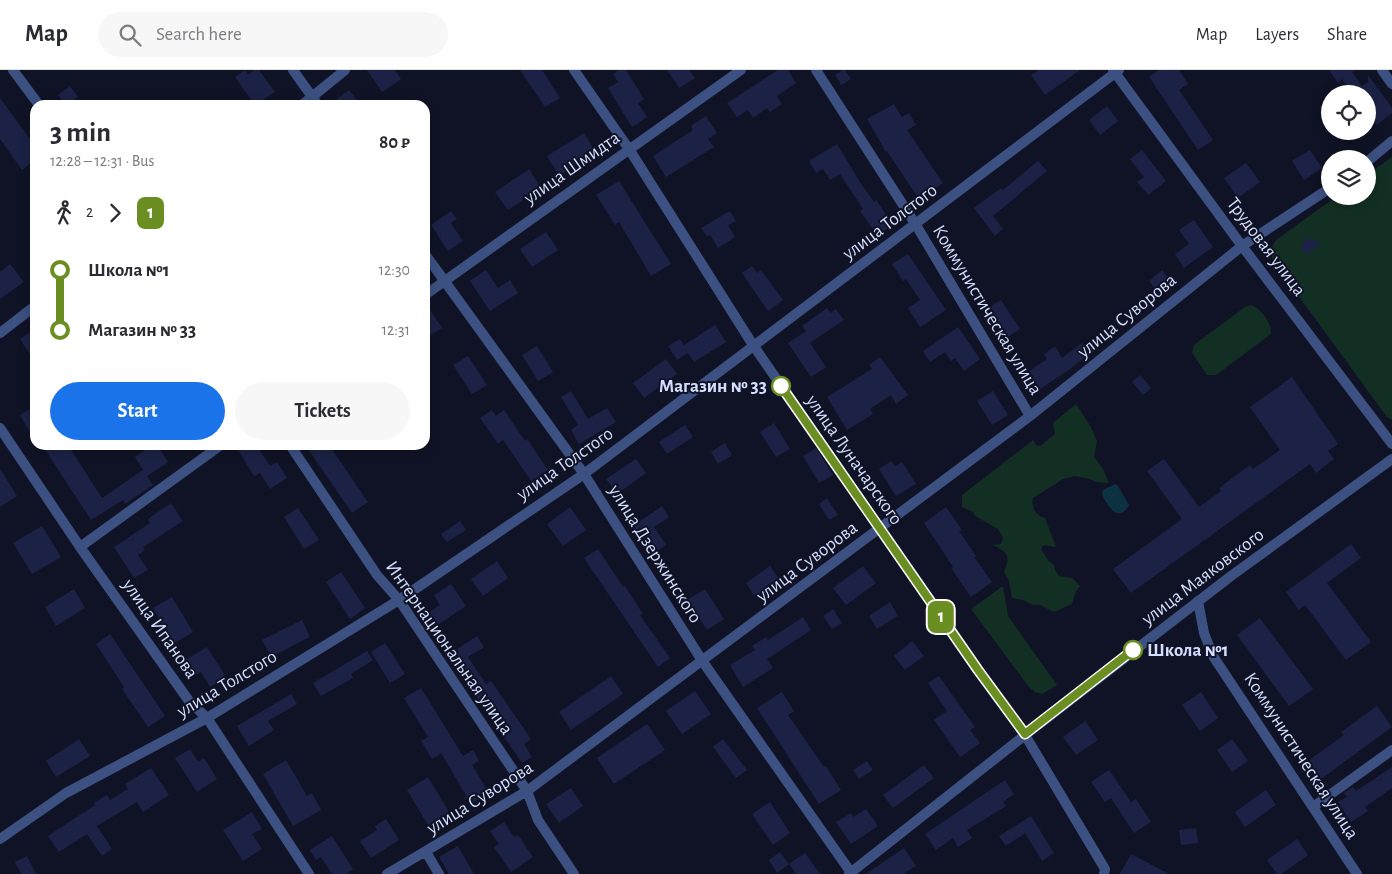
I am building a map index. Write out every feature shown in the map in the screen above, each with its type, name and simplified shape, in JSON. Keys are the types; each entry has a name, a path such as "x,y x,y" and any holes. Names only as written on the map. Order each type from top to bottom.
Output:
{"street":[{"path":"13,70 35,100"},
{"path":"293,70 314,100"},
{"path":"317,100 345,70"},
{"name":"улица Луначарского","path":"574,70 629,149 753,345 1025,734 1105,872"},
{"name":"улица Шмидта","path":"430,291 741,70"},
{"name":"Коммунистическая улица","path":"816,70 916,225 1030,416"},
{"path":"1382,70 1392,84"},
{"name":"улица Толстого","path":"0,839 66,793 207,718 399,600 584,474 753,345 916,225 1116,71"},
{"name":"Трудовая улица","path":"1116,71 1242,246 1392,444"},
{"path":"1376,155 1392,142"},
{"name":"улица Суворова","path":"387,874 527,792 1030,416 1242,246 1321,194"},
{"name":"улица Дзержинского","path":"430,261 584,474 702,662 850,874"},
{"path":"0,333 30,310"},
{"name":"улица Ипанова","path":"0,428 80,547 188,701 207,718 308,874"},
{"path":"80,547 214,450"},
{"name":"Интернациональная улица","path":"293,450 377,575 399,600 527,792 538,820 574,874"},
{"name":"улица Маяковского","path":"850,874 1025,734 1198,601 1392,459"},
{"name":"Коммунистическая улица","path":"1198,601 1204,633 1213,656 1357,874"},
{"path":"1313,807 1392,750"},
{"path":"426,852 439,874"}],"green space":[{"path":"1392,157 1392,420 1387,417 1273,261 1271,252 1276,240 1325,205 1376,205 1376,168"},
{"path":"1251,305 1258,309 1265,317 1270,326 1271,334 1216,375 1207,375 1192,353 1194,345 1245,307"},
{"path":"1076,404 1091,427 1097,441 1094,457 1103,469 1109,483 1096,482 1075,476 1063,479 1033,498 1034,508 1039,515 1045,518 1056,547 1043,545 1041,549 1048,560 1054,565 1059,576 1072,578 1080,586 1076,591 1072,604 1054,612 1040,605 1033,605 1023,600 1012,598 1009,581 1004,572 1008,558 1007,555 993,545 1001,544 1003,538 998,529 962,507 962,495 1033,440 1036,445 1040,446 1055,434 1053,423"},
{"path":"1003,586 1008,616 1057,685 1042,694 1035,692 1029,687 971,609"}],"water":[{"path":"1115,484 1129,505 1121,513 1117,513 1110,508 1102,494 1103,490"}],"building":[{"path":"245,70 248,75 254,70 259,70 275,92 263,100 251,100 235,77"},
{"path":"367,70 395,70 401,79 382,92"},
{"path":"520,70 542,70 560,98 545,107"},
{"path":"619,70 626,70 644,99 638,103 647,117 632,127 608,88 618,82 613,74"},
{"path":"667,70 689,70 695,78 679,88"},
{"path":"778,70 788,70 796,83 777,96 782,104 770,112 767,108 753,118 748,110 737,117 727,103"},
{"path":"843,70 851,79 841,85 835,75"},
{"path":"1039,70 1080,70 1045,95 1031,75"},
{"path":"1159,70 1179,70 1188,84 1179,90 1213,140 1198,150 1149,77"},
{"path":"1329,70 1356,70 1352,72 1361,85 1346,85 1342,79 1338,83"},
{"path":"1368,75 1375,85 1364,85 1368,82"},
{"path":"70,86 78,97 74,100 62,100 58,95"},
{"path":"1376,86 1392,108 1392,113 1377,125"},
{"path":"349,90 357,100 336,100"},
{"path":"0,98 30,139 30,164 22,170 0,139"},
{"path":"894,104 902,117 909,113 916,125 907,130 943,183 919,199 886,152 867,119"},
{"path":"1107,106 1118,121 1100,135 1089,120"},
{"path":"706,116 717,133 708,139 714,147 666,177 653,156 693,130 691,126"},
{"path":"584,133 596,153 559,176 547,156"},
{"path":"837,144 860,182 874,202 876,200 893,225 877,235 860,211 863,209 840,174 830,180 823,169 816,173 809,161"},
{"path":"1142,150 1166,181 1148,195 1137,182 1144,177 1130,159"},
{"path":"1310,150 1321,169 1304,180 1292,161"},
{"path":"1038,161 1047,171 993,216 1003,229 995,236 974,208 1001,188 1003,190"},
{"path":"1246,163 1260,182 1238,198 1224,178"},
{"path":"529,169 541,188 508,210 495,192"},
{"path":"619,181 671,264 651,276 619,222 615,225 596,195"},
{"path":"451,211 457,219 451,223 463,241 448,251 431,225"},
{"path":"730,211 736,221 728,225 735,237 718,248 710,235 707,237 701,228"},
{"path":"1194,220 1213,247 1184,268 1175,254 1189,244 1179,230"},
{"path":"546,232 558,250 532,267 520,249"},
{"path":"1311,238 1321,244 1306,254 1302,249 1302,244 1305,240"},
{"path":"908,254 946,310 920,327 908,308 920,300 906,279 903,281 892,264"},
{"path":"10,264 24,282 0,299 0,272"},
{"path":"752,266 757,273 761,270 783,300 768,311 742,273"},
{"path":"486,270 498,288 510,280 518,293 490,311 470,281"},
{"path":"1162,270 1172,283 1159,294 1149,281"},
{"path":"1001,300 1020,329 1006,338 987,309"},
{"path":"827,308 831,313 836,309 844,320 810,343 826,367 811,377 788,343 806,331 802,326"},
{"path":"430,310 442,328 431,335 430,333"},
{"path":"715,325 726,342 694,362 688,353 677,360 668,346 680,339 686,349 684,345"},
{"path":"958,327 980,359 964,371 955,358 951,361 945,352 930,362 923,351"},
{"path":"30,332 30,354 20,339"},
{"path":"1082,343 1090,353 1040,389 1029,371 1047,359 1044,354 1055,346 1062,358"},
{"path":"537,346 553,372 538,381 522,355"},
{"path":"468,356 487,385 472,394 453,365"},
{"path":"880,357 908,395 896,404 891,395 870,409 873,414 847,430 827,397 872,369 869,365"},
{"path":"666,359 677,374 644,398 633,383"},
{"path":"1140,375 1151,388 1143,395 1132,382"},
{"path":"1292,377 1338,444 1328,451 1334,459 1316,473 1310,464 1131,593 1113,569 1182,519 1147,471 1164,459 1199,507 1221,491 1219,488 1250,465 1253,469 1280,450 1250,407"},
{"path":"571,391 588,419 607,408 616,422 579,444 571,430 578,425 561,397"},
{"path":"993,391 1008,415 992,425 977,401"},
{"path":"30,409 30,432 20,415"},
{"path":"492,410 496,416 504,410 548,470 531,481 503,440 498,444 480,418"},
{"path":"774,423 790,449 776,457 760,432"},
{"path":"685,425 693,437 667,454 659,442"},
{"path":"725,443 732,455 718,464 711,452"},
{"path":"816,448 833,475 819,483 803,456"},
{"path":"45,450 71,450 102,498 143,470 135,457 146,450 160,450 168,462 147,476 153,485 125,504 123,500 91,520"},
{"path":"238,450 259,450 270,466 277,462 287,478 270,489 260,473 254,476"},
{"path":"309,450 332,450 368,502 352,513"},
{"path":"636,459 646,473 617,494 606,479"},
{"path":"891,461 895,466 902,462 916,484 896,496 879,469"},
{"path":"0,469 17,496 0,507"},
{"path":"827,498 838,515 829,520 819,504"},
{"path":"171,503 183,521 143,547 145,550 138,555 148,570 134,578 114,547 150,523 148,519"},
{"path":"662,506 669,517 654,527 666,545 651,555 632,527"},
{"path":"570,507 586,530 563,546 547,524"},
{"path":"946,507 962,530 959,531 976,556 974,557 992,582 971,597 924,523"},
{"path":"298,508 319,540 304,549 284,517"},
{"path":"460,521 466,530 447,542 441,534"},
{"path":"42,526 61,557 32,574 13,543"},
{"path":"1351,544 1361,558 1327,583 1371,642 1346,660 1305,605 1299,610 1286,592"},
{"path":"598,549 623,587 625,586 643,614 640,615 670,658 658,667 584,558"},
{"path":"497,561 508,578 483,596 471,579"},
{"path":"770,566 780,580 755,597 746,583"},
{"path":"863,566 876,583 846,605 833,588"},
{"path":"341,572 365,608 350,619 326,582"},
{"path":"451,584 466,606 433,628 425,615 440,605 434,595"},
{"path":"74,589 85,608 56,626 45,607"},
{"path":"705,589 724,619 707,630 687,600"},
{"path":"172,597 193,632 173,644 153,608"},
{"path":"890,602 898,616 877,629 869,616"},
{"path":"833,609 842,623 832,629 823,616"},
{"path":"803,617 811,630 767,659 773,668 743,687 730,665 755,650 752,646 766,637 768,640"},
{"path":"1260,618 1313,689 1289,706 1237,635"},
{"path":"302,620 310,637 271,657 262,640"},
{"path":"110,634 165,716 148,727 122,689 124,687 96,644"},
{"path":"477,636 484,647 468,657 486,684 491,681 531,739 524,744 532,757 522,763 448,655"},
{"path":"912,641 924,656 905,670 894,656"},
{"path":"385,643 405,674 390,683 371,652"},
{"path":"207,647 226,677 210,687 201,672 190,678 180,663"},
{"path":"367,651 373,660 351,674 353,678 321,696 313,683"},
{"path":"611,676 623,694 571,730 559,712"},
{"path":"939,676 975,727 970,730 980,743 960,757 934,720 947,711 928,683"},
{"path":"421,688 463,756 473,750 479,761 472,765 489,793 471,804 441,753 432,759 421,741 428,737 404,698"},
{"path":"695,691 711,714 682,734 666,711"},
{"path":"782,692 794,711 788,715 824,767 826,766 841,790 819,804 757,708"},
{"path":"1201,692 1218,718 1200,731 1182,705"},
{"path":"291,694 297,704 268,721 274,730 249,746 237,726"},
{"path":"1377,706 1392,727 1321,779 1308,761 1344,735 1341,732"},
{"path":"1085,721 1098,740 1076,755 1063,737"},
{"path":"647,724 665,750 614,784 597,758"},
{"path":"79,739 90,756 56,777 46,761"},
{"path":"723,739 747,770 736,778 713,747"},
{"path":"1232,739 1248,761 1232,772 1217,750"},
{"path":"190,749 198,762 204,758 217,779 197,792 175,758"},
{"path":"286,760 307,796 312,793 321,810 293,826 263,774"},
{"path":"867,761 873,770 859,779 853,770"},
{"path":"924,765 934,778 893,808 883,795"},
{"path":"1392,767 1392,788 1365,807 1368,811 1351,822 1338,802 1347,797 1344,793 1353,787 1356,791"},
{"path":"151,768 169,795 143,812 137,802 97,826 112,849 102,856 87,834 59,852 48,836 107,795 110,800 128,789 125,784"},
{"path":"1109,770 1131,802 1136,799 1151,822 1134,833 1111,798 1105,802 1091,782"},
{"path":"428,777 449,812 428,825 407,790"},
{"path":"1005,780 1014,794 1003,802 1006,806 967,830 972,838 958,847 953,838 936,850 925,834"},
{"path":"571,788 583,806 559,823 546,804"},
{"path":"1266,790 1276,805 1245,827 1235,812"},
{"path":"770,802 790,833 773,845 752,814"},
{"path":"866,809 878,826 851,844 836,822 851,813 853,817"},
{"path":"252,812 262,829 252,834 262,849 243,861 223,830"},
{"path":"1031,816 1054,853 1042,861 1025,833 1006,846 999,836"},
{"path":"386,819 399,840 371,858 360,841 377,830 375,826"},
{"path":"504,822 514,837 518,835 533,857 511,872 494,847 499,844 490,831"},
{"path":"1196,828 1198,843 1181,845 1179,830"},
{"path":"332,836 353,869 346,874 332,874 321,857 316,860 310,850"},
{"path":"1297,839 1308,855 1281,874 1277,874 1267,860"},
{"path":"458,846 474,874 449,874 439,857"},
{"path":"904,848 916,866 903,874 866,874"},
{"path":"780,852 789,864 777,873 769,860"},
{"path":"805,853 820,874 796,874 789,864"},
{"path":"1131,854 1169,874 1120,874"},
{"path":"27,856 36,874 21,874 15,862"}],"bus line":[{"name":"1","path":"781,386 978,670 1025,734 1133,650"}],"place":[{"name":"Магазин № 33","path":"781,386"},
{"name":"Школа №1","path":"1133,650"}]}
